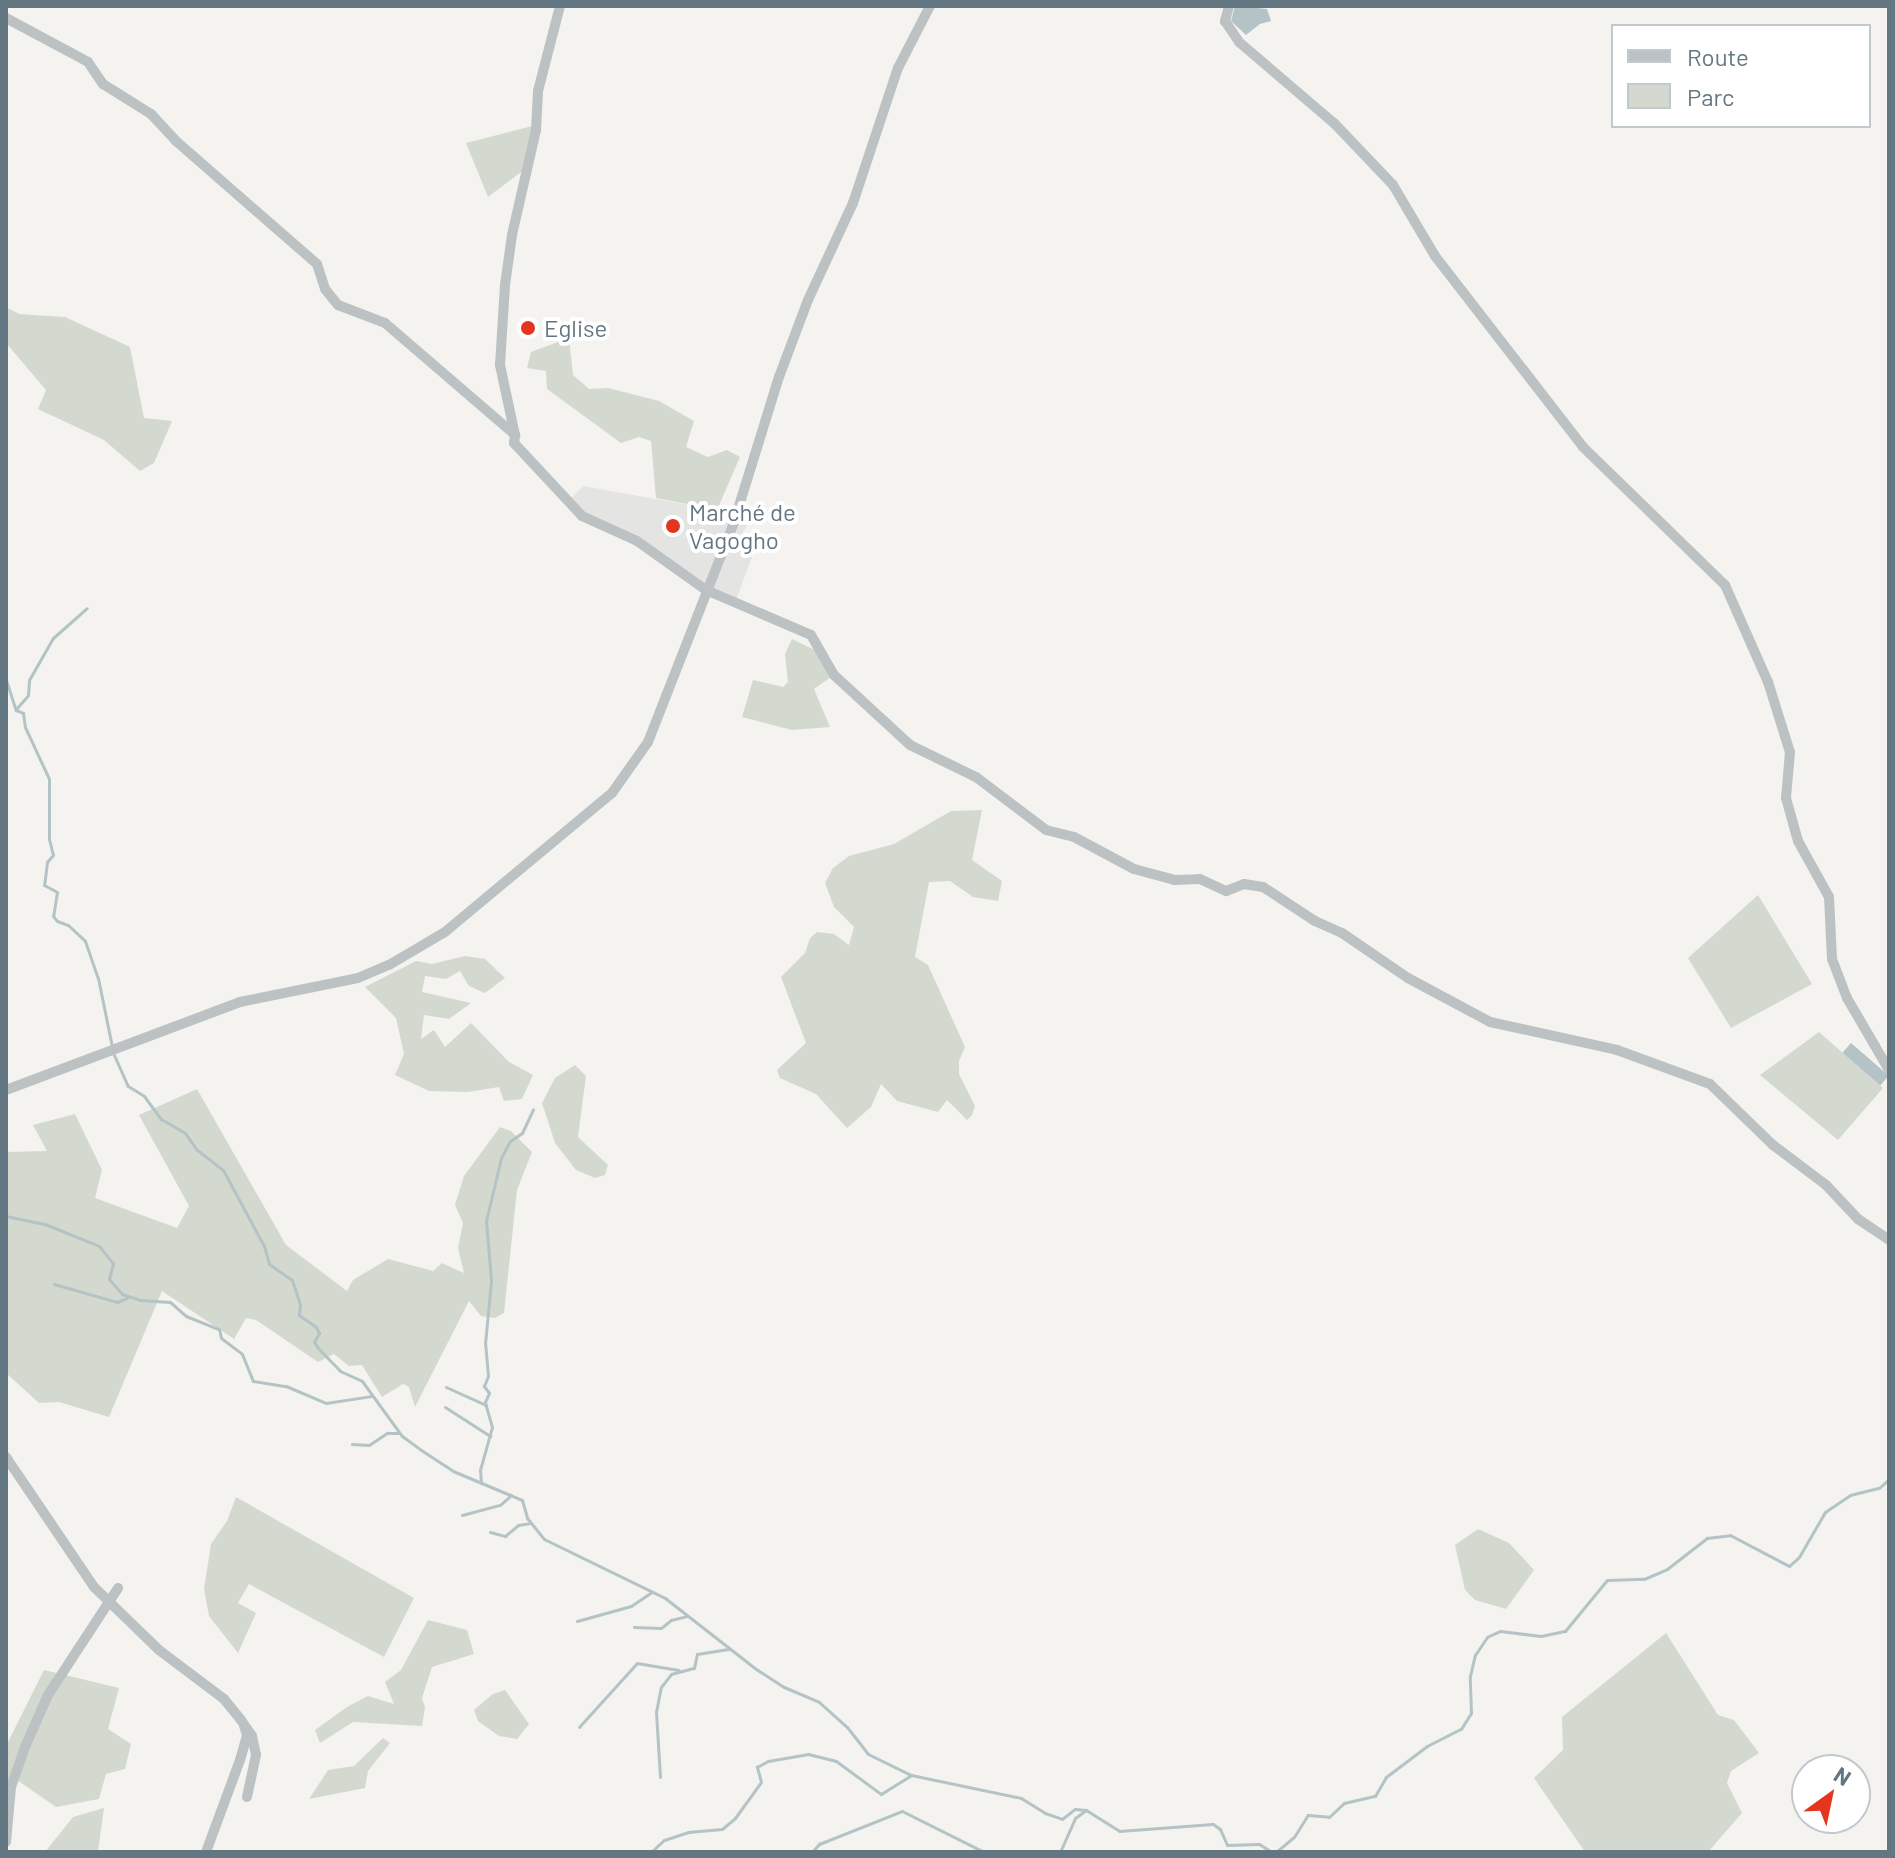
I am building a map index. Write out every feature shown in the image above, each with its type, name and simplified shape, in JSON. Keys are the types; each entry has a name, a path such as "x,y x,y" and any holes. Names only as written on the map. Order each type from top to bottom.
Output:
{"street":[{"path":"560,6 538,91 536,130 512,235 500,365 514,443 582,516 637,541 706,590 811,635 834,675 896,733 930,757 976,777 1046,830 1074,837 1134,869 1175,880 1200,879 1226,891 1244,884 1263,887 1315,921 1342,933 1408,978 1490,1022 1639,1056 1710,1084 1773,1145 1826,1185 1858,1219 1889,1240"},
{"path":"6,1090 253,998 358,978 418,950 561,839 629,773 648,742 734,522 779,377 803,313 853,203 898,68 930,6"},
{"path":"1229,6 1225,21 1239,42 1334,123 1393,185 1435,256 1583,447 1725,585 1768,682 1790,752 1786,798 1798,841 1829,897 1832,959 1847,998 1889,1070"},
{"path":"6,18 88,62 103,84 151,114 176,141 309,255 317,264 325,289 338,305 385,323 515,435"},
{"path":"6,1457 65,1548 110,1604 159,1650 224,1699 241,1720 252,1736 256,1755 247,1797"},
{"path":"6,1842 11,1787 25,1747 48,1695 118,1588"},
{"path":"206,1852 247,1735 241,1720"}],"shaded area":[{"path":"1235,6 1267,9 1271,21 1260,24 1246,35 1231,21"},
{"path":"583,486 717,510 738,508 734,521 747,526 742,534 757,543 735,603 566,503"},
{"path":"1851,1043 1889,1076 1880,1086 1842,1053"}],"green space":[{"path":"536,125 529,166 488,197 466,143"},
{"path":"6,307 19,314 65,317 130,347 144,418 172,421 154,463 140,471 104,440 38,409 46,390 6,343"},
{"path":"569,338 573,375 589,389 608,388 659,401 694,421 686,447 708,457 727,450 740,457 717,510 656,498 651,441 639,437 621,443 547,389 546,371 527,368 531,352"},
{"path":"792,639 821,653 834,675 814,689 830,727 792,730 742,717 753,680 783,687 788,682 785,654"},
{"path":"982,810 972,860 1002,881 998,901 973,897 950,881 929,882 915,957 928,965 965,1047 959,1061 959,1074 975,1106 972,1115 967,1120 947,1100 938,1112 897,1101 881,1084 871,1107 847,1128 816,1094 780,1078 777,1070 806,1043 781,977 805,953 810,938 817,932 834,934 849,945 854,927 834,907 825,883 833,868 849,856 894,844 951,811"},
{"path":"1758,895 1812,984 1731,1028 1688,958"},
{"path":"465,956 485,959 505,978 485,993 469,986 460,971 446,979 425,976 422,992 471,1003 449,1019 424,1015 421,1039 434,1030 445,1047 471,1023 509,1062 533,1075 522,1099 504,1101 499,1087 468,1092 429,1091 395,1075 404,1054 396,1018 365,987 416,961 432,964"},
{"path":"1819,1032 1883,1088 1838,1140 1760,1075"},
{"path":"575,1065 586,1076 578,1137 608,1165 605,1175 595,1178 576,1170 555,1143 542,1103 555,1078"},
{"path":"197,1089 286,1245 347,1291 353,1280 388,1259 433,1271 442,1263 464,1273 458,1248 463,1223 455,1205 464,1176 500,1127 511,1131 532,1152 517,1190 504,1313 495,1318 481,1316 469,1301 415,1407 409,1387 403,1384 382,1397 362,1365 349,1366 334,1354 318,1362 256,1320 246,1318 234,1339 162,1291 109,1417 59,1402 39,1403 6,1373 6,1152 47,1151 33,1125 75,1114 102,1170 95,1198 177,1228 189,1206 139,1115"},
{"path":"236,1497 414,1598 384,1657 249,1584 238,1603 256,1613 238,1653 209,1616 204,1589 211,1544 227,1521"},
{"path":"1478,1529 1509,1543 1534,1570 1506,1609 1475,1600 1465,1590 1455,1545"},
{"path":"428,1620 467,1630 474,1654 432,1667 422,1698 425,1707 422,1726 353,1722 320,1743 315,1730 347,1707 368,1696 394,1704 385,1682 401,1670"},
{"path":"1666,1633 1718,1715 1734,1720 1759,1753 1731,1771 1727,1783 1742,1813 1708,1852 1585,1852 1534,1778 1563,1750 1562,1717"},
{"path":"44,1670 119,1688 108,1729 131,1744 125,1769 106,1774 99,1799 56,1807 14,1778 6,1842 6,1746"},
{"path":"505,1690 529,1724 517,1739 499,1736 478,1721 474,1710 493,1694"},
{"path":"383,1738 390,1743 368,1771 365,1788 309,1799 328,1770 354,1766"},
{"path":"104,1808 98,1852 45,1852 73,1817"}],"waterway":[{"path":"16,709 28,695 29,680 53,638 87,608"},
{"path":"6,680 16,710 23,713 25,727 49,779 49,839 53,855 47,862 44,885 57,892 53,916 85,941 98,978 112,1047"},
{"path":"114,1055 128,1086 144,1096 161,1119 185,1133 196,1149 223,1170 264,1246 269,1264 292,1280 300,1305 299,1315 316,1327 319,1333 314,1342 318,1348 340,1371 362,1381 402,1436 453,1471 522,1500 527,1518 544,1539 665,1598 756,1669 784,1687 819,1702 847,1727 868,1754 911,1775 1021,1798 1045,1813 1062,1819 1075,1809 1086,1810 1119,1831 1213,1824 1220,1829 1227,1845 1259,1844 1272,1852"},
{"path":"481,1483 480,1470 492,1427 485,1402 489,1393 484,1386 488,1376 485,1344 491,1280 486,1221 501,1158 510,1141 522,1133 533,1109"},
{"path":"6,1216 45,1224 99,1246 113,1263 109,1279 122,1294 140,1300 170,1302 186,1316 219,1329 221,1338 242,1354 253,1381 286,1386 326,1403 372,1396"},
{"path":"54,1284 117,1302 127,1298"},
{"path":"446,1387 486,1405"},
{"path":"445,1407 490,1436"},
{"path":"352,1444 369,1445 387,1433 398,1433"},
{"path":"1276,1852 1294,1837 1308,1815 1329,1817 1344,1803 1375,1796 1386,1777 1427,1746 1461,1729 1471,1713 1470,1676 1475,1655 1487,1637 1500,1631 1541,1636 1565,1631 1607,1580 1644,1579 1667,1569 1707,1538 1730,1535 1789,1566 1799,1557 1825,1512 1850,1495 1879,1488 1889,1479"},
{"path":"462,1515 500,1505 511,1495"},
{"path":"490,1532 505,1536 518,1525 530,1523"},
{"path":"577,1621 631,1606 652,1592"},
{"path":"634,1627 661,1628 671,1620 687,1616"},
{"path":"660,1777 656,1712 661,1687 671,1674 694,1668 697,1654 730,1649"},
{"path":"579,1727 637,1663 678,1670"},
{"path":"651,1852 664,1840 688,1832 722,1829 735,1818 761,1782 757,1767 768,1761 808,1754 836,1761 881,1794 911,1775"},
{"path":"1060,1852 1075,1818 1086,1810"},
{"path":"812,1852 819,1844 902,1811 984,1852"}],"place":[{"name":"Eglise","path":"528,328"},
{"name":"Marché de Vagogho","path":"673,526"}]}
